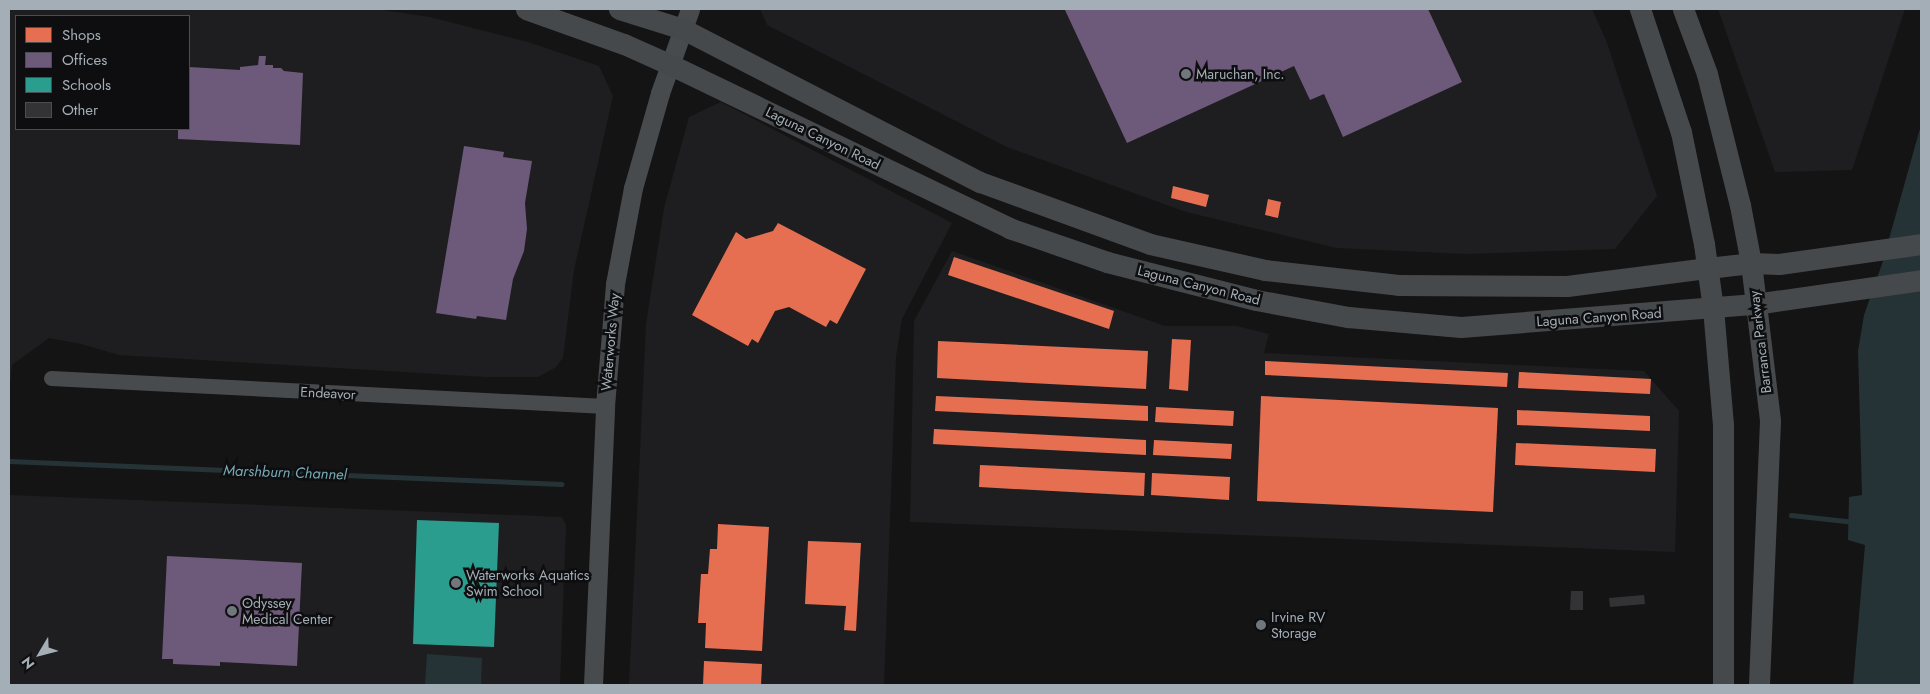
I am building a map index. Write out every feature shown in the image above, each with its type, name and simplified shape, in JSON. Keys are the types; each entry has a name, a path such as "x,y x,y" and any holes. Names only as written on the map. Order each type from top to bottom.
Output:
{"main road":[{"name":"Laguna Canyon Road","path":"526,9 624,44 671,65 1009,228 1107,262 1256,300 1348,317 1461,327 1755,304 1921,280"},
{"name":"Laguna Canyon Road","path":"619,9 683,29 980,182 1150,244 1265,270 1398,285 1567,286 1751,263 1779,264 1921,244"},
{"path":"1640,9 1681,132 1708,268 1713,308 1723,424 1723,685"},
{"name":"Barranca Parkway","path":"1683,9 1707,74 1740,205 1751,263 1770,421 1759,685"}],"street":[{"name":"Waterworks Way","path":"592,685 605,406 615,284 631,197 660,93 690,9"},
{"name":"Endeavor","path":"51,378 605,406"}],"shaded area":[{"path":"9,9 376,9 430,17 528,42 599,66 613,96 574,270 563,358 556,367 538,377 486,377 119,355 81,344 49,338 12,365 9,394"},
{"path":"760,9 1592,9 1606,40 1657,196 1615,249 1466,254 1337,248 1186,212 1007,147 767,25"},
{"path":"1718,9 1905,9 1852,170 1775,172"},
{"path":"721,102 952,223 902,319 896,357 884,685 629,685 646,324 664,208 689,117"},
{"path":"1921,125 1921,685 1853,685 1865,545 1848,540 1849,497 1862,495 1858,351 1864,315 1882,264"},
{"path":"952,251 1165,326 1237,326 1269,334 1264,353 1644,371 1679,411 1675,552 910,522 914,321"},
{"path":"9,495 562,517 566,525 560,685 9,685"},
{"path":"427,654 482,658 481,685 425,685"}],"building: Shops":[{"path":"1173,186 1209,195 1206,207 1171,198"},
{"path":"1268,199 1281,202 1278,218 1265,215"},
{"path":"778,223 866,269 837,324 830,320 826,327 789,307 775,311 758,343 752,339 748,346 692,315 736,232 746,239 773,231"},
{"path":"954,257 1114,311 1109,329 948,275"},
{"path":"1172,339 1191,340 1188,391 1169,389"},
{"path":"938,341 1148,351 1146,389 937,378"},
{"path":"1265,361 1508,373 1507,387 1265,375"},
{"path":"1519,372 1651,379 1650,394 1518,388"},
{"path":"936,396 1148,406 1148,421 935,411"},
{"path":"1261,396 1498,408 1493,512 1257,501"},
{"path":"1156,407 1234,411 1233,426 1155,422"},
{"path":"1517,410 1650,416 1650,431 1517,425"},
{"path":"934,429 1146,440 1146,455 933,444"},
{"path":"1154,440 1232,444 1231,459 1153,455"},
{"path":"1516,443 1656,449 1655,472 1515,465"},
{"path":"980,465 1145,473 1144,496 979,487"},
{"path":"1152,473 1230,477 1229,500 1151,495"},
{"path":"718,524 769,527 762,651 705,648 706,623 698,623 701,574 708,574 710,549 717,549"},
{"path":"808,541 861,543 856,631 844,630 846,606 805,604"},
{"path":"704,661 762,664 761,685 703,685"}],"building: Offices":[{"name":"Maruchan, Inc.","path":"1428,9 1462,82 1343,137 1324,94 1310,100 1294,66 1127,143 1065,10"},
{"path":"259,56 266,56 265,65 273,65 273,68 281,68 284,71 303,73 300,145 178,139 178,130 190,130 190,67 240,70 240,67 258,65"},
{"path":"464,146 504,152 503,157 532,161 525,203 527,229 524,251 513,279 506,320 477,316 476,319 436,313"},
{"name":"Odyssey Medical Center","path":"167,556 302,563 297,666 220,662 220,666 173,664 173,659 162,659"}],"building: Schools":[{"name":"Waterworks Aquatics Swim School","path":"417,520 499,523 494,647 413,644"}],"building: Other":[{"path":"1571,591 1583,591 1583,610 1570,610"},
{"path":"1644,595 1645,604 1610,607 1609,598"}],"waterway":[{"name":"Marshburn Channel","path":"9,461 562,484"},
{"name":"Marshburn Channel","path":"1791,515 1855,522"}],"place":[{"name":"Maruchan, Inc.","path":"1186,74"},
{"name":"Waterworks Aquatics Swim School","path":"456,583"},
{"name":"Odyssey Medical Center","path":"232,611"},
{"name":"Irvine RV Storage","path":"1261,625"}]}
